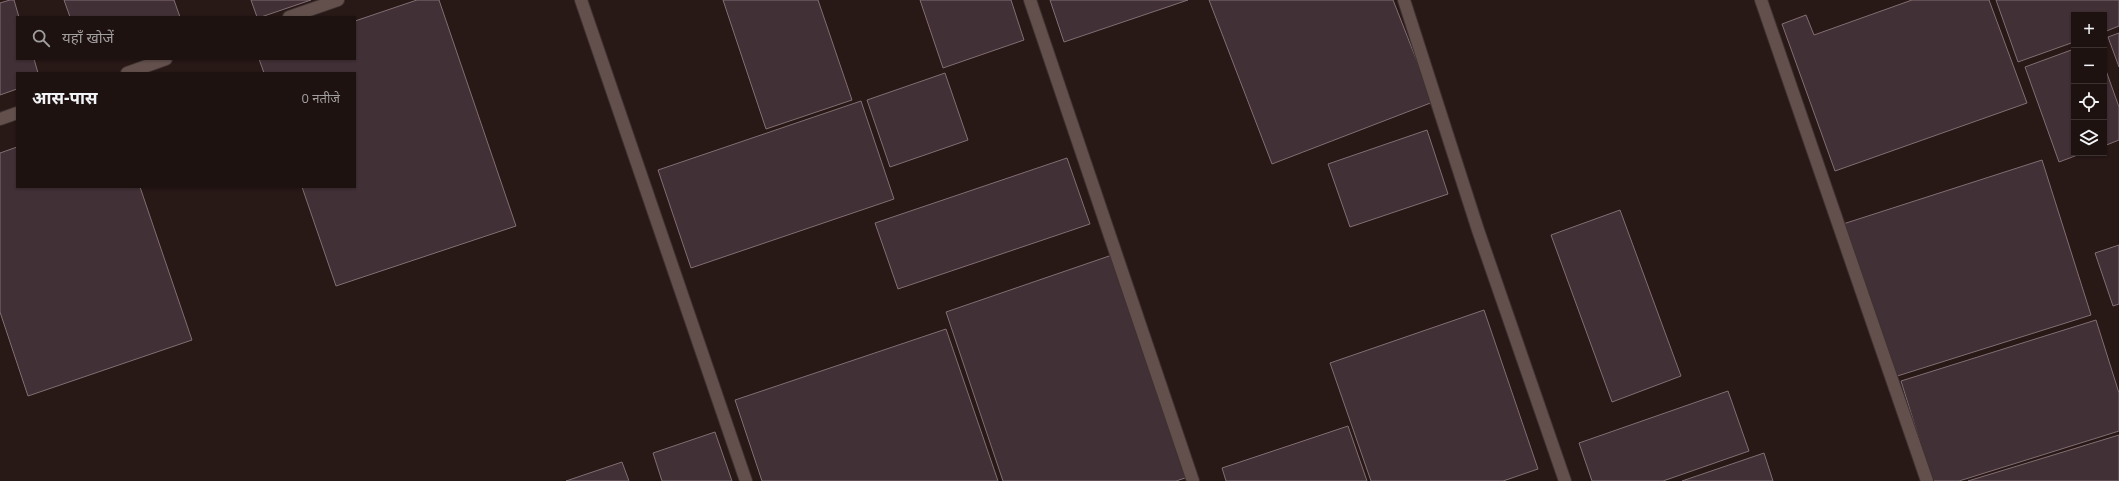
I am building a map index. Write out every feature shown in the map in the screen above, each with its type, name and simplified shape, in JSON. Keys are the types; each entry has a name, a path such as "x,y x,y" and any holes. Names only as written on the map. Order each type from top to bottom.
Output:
{"lane":[{"path":"291,16 338,0"},
{"path":"581,0 746,481"},
{"path":"1030,0 1193,481"},
{"path":"1404,0 1478,230 1565,481"},
{"path":"1761,0 1927,481"},
{"path":"130,72 163,60"},
{"path":"0,119 16,113"}],"building":[{"path":"14,0 19,16 16,16 16,60 34,60 38,72 16,72 16,89 0,95 0,3"},
{"path":"64,0 174,0 180,16 70,16"},
{"path":"251,0 311,0 264,16 257,16"},
{"path":"417,0 439,0 516,226 336,286 302,188 356,188 356,72 264,72 259,60 356,60 356,21"},
{"path":"723,0 818,0 852,100 766,129"},
{"path":"920,0 1011,0 1024,40 943,68"},
{"path":"1050,0 1188,0 1064,42"},
{"path":"1209,0 1393,0 1433,102 1272,164"},
{"path":"1912,0 1989,0 2027,103 1835,171 1782,24 1806,15 1814,35"},
{"path":"1996,0 2119,0 2119,26 2107,31 2107,12 2071,12 2071,43 2018,62"},
{"path":"2119,33 2119,67 2108,37"},
{"path":"2071,50 2071,156 2075,156 2059,162 2025,67"},
{"path":"945,73 968,140 890,167 867,100"},
{"path":"2107,73 2119,107 2119,140 2107,145"},
{"path":"861,101 894,199 691,268 658,170"},
{"path":"1427,130 1448,194 1350,227 1328,164"},
{"path":"16,147 16,188 140,188 192,340 28,396 0,312 0,153"},
{"path":"1067,158 1090,224 898,289 875,223"},
{"path":"2042,160 2091,315 1891,378 1843,224"},
{"path":"1620,210 1681,376 1612,402 1551,235"},
{"path":"2119,245 2119,304 2113,306 2095,253"},
{"path":"1115,254 1191,476 1176,481 1003,481 946,312"},
{"path":"1484,310 1538,469 1503,481 1371,481 1330,363"},
{"path":"2096,320 2119,393 2119,431 1959,481 1932,481 1901,381"},
{"path":"946,329 998,481 762,481 735,400"},
{"path":"1728,391 1749,451 1663,481 1592,481 1579,443"},
{"path":"1348,426 1367,481 1226,481 1222,468"},
{"path":"715,432 732,481 662,481 653,453"},
{"path":"2119,435 2119,481 1968,481"},
{"path":"1764,453 1773,481 1682,481"},
{"path":"622,462 629,481 566,481"}]}
